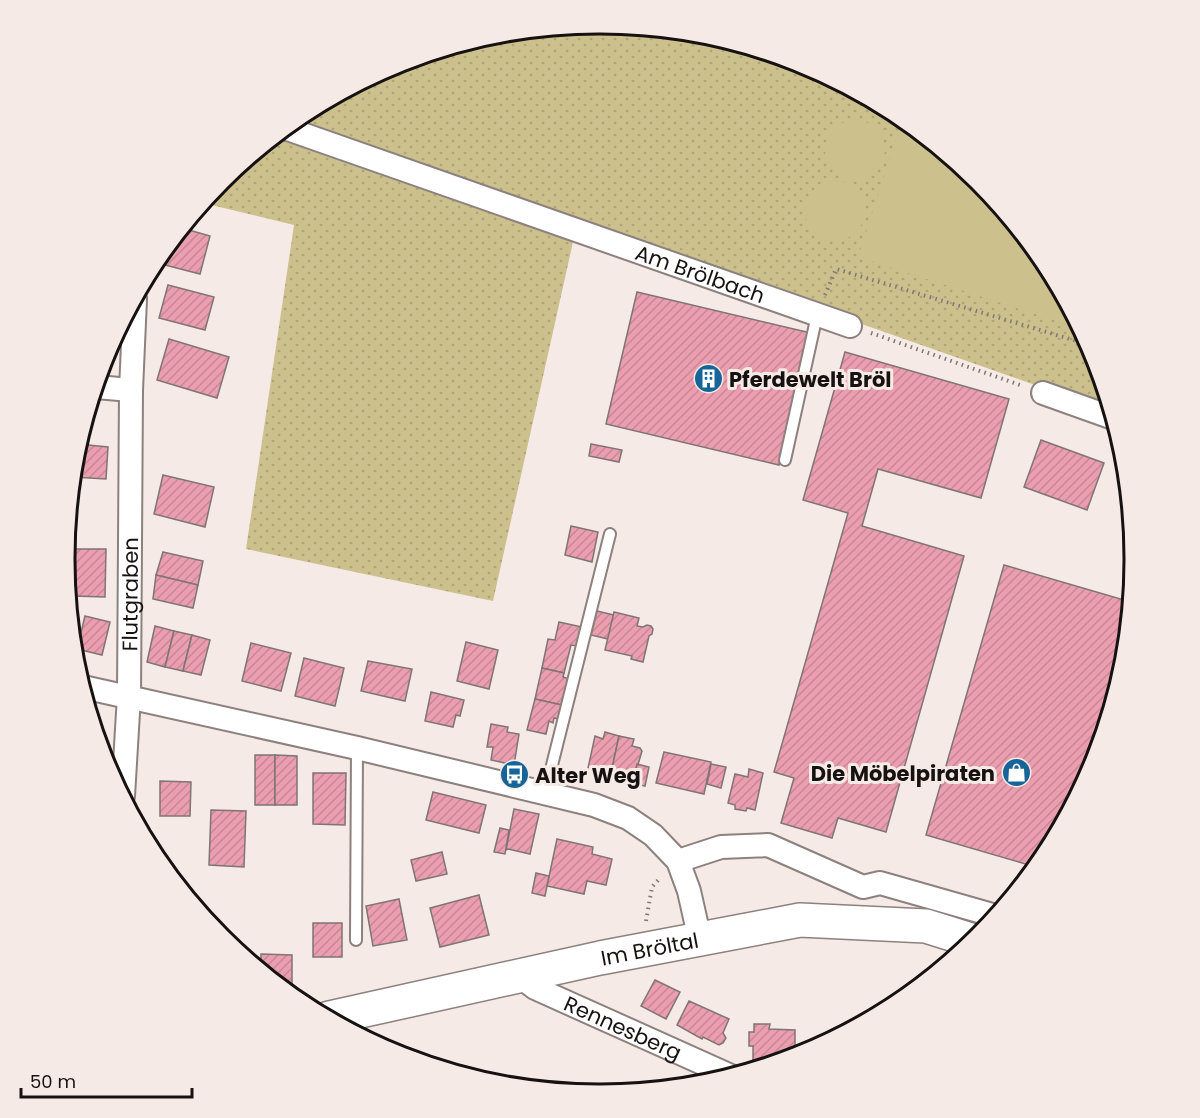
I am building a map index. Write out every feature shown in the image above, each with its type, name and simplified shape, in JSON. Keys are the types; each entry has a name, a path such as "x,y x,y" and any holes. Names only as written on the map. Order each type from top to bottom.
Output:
{"main road":[{"name":"Im Bröltal","path":"342,1015 518,975 800,920 926,926 963,938"}],"street":[{"name":"Am Brölbach","path":"296,132 850,326"},
{"name":"Flutgraben","path":"124,779 129,696 131,390 134,319"},
{"path":"104,388 131,390"},
{"path":"1043,393 1105,415"},
{"path":"92,689 545,793 594,805 628,818 653,835 678,861 689,891 700,939"},
{"path":"678,861 721,846 768,845 863,887 880,883 986,913"},
{"name":"Rennesberg","path":"518,975 535,988 717,1070"}],"lane":[{"path":"785,460 817,315"},
{"path":"545,793 610,534"},
{"path":"357,748 357,940"}],"path":[{"path":"817,315 836,269 1077,341"},
{"path":"850,326 1043,393"}],"shaded area":[{"path":"600,34 668,39 736,52 801,74 862,105 919,143 971,188 1016,240 1054,297 1085,358 1103,409 577,224 493,601 246,549 294,225 213,205 254,165 309,123 338,105 399,74 464,52 532,39 566,36"},
{"path":"855,120 872,125 880,133 885,150 880,167 872,175 855,180 838,175 830,167 825,150 830,133 838,125"},
{"path":"900,129 946,165 994,213 1036,268 1067,321 1066,324 858,257"},
{"path":"835,181 852,186 860,194 865,211 860,228 852,236 835,241 818,236 810,228 805,211 810,194 818,186"}],"building":[{"path":"192,231 210,236 200,274 166,265"},
{"path":"168,285 214,297 205,330 159,318"},
{"name":"Pferdewelt Bröl","path":"637,292 811,333 779,465 606,424"},
{"path":"169,339 229,357 217,398 157,380"},
{"path":"845,352 1009,399 981,498 878,469 862,526 964,556 886,832 838,818 832,838 781,823 794,778 774,772 848,513 803,500"},
{"path":"1041,440 1104,463 1087,510 1024,487"},
{"path":"591,444 622,450 619,462 589,456"},
{"path":"88,445 108,447 106,479 82,478"},
{"path":"163,475 214,487 205,527 154,514"},
{"path":"571,526 598,532 592,562 565,555"},
{"path":"76,549 106,549 105,597 77,596"},
{"path":"163,552 203,561 198,585 156,575"},
{"path":"1004,565 1122,600 1114,661 1097,728 1070,791 1026,864 926,835"},
{"path":"156,575 198,585 193,608 153,599"},
{"path":"597,611 614,615 608,639 591,635"},
{"path":"614,612 639,618 637,626 647,625 653,629 643,662 631,659 632,656 605,650"},
{"path":"85,616 110,622 102,655 84,651 81,633"},
{"path":"559,622 582,627 577,646 571,645 564,673 542,668 548,639 555,640"},
{"path":"155,626 174,631 165,667 147,662"},
{"path":"174,631 192,635 183,671 165,667"},
{"path":"192,635 210,640 201,675 183,671"},
{"path":"466,642 498,650 489,689 457,681"},
{"path":"251,643 291,653 281,691 242,681"},
{"path":"304,658 344,668 335,706 295,696"},
{"path":"368,661 412,669 405,701 361,691"},
{"path":"542,668 564,673 563,677 570,679 562,705 535,699"},
{"path":"431,692 464,700 460,716 456,715 453,727 425,721"},
{"path":"535,699 562,705 559,719 554,718 553,723 549,721 546,734 527,730"},
{"path":"491,724 508,727 507,732 519,734 514,765 491,760 493,747 487,747"},
{"path":"605,732 619,736 611,773 588,768 595,736 603,739"},
{"path":"619,736 634,739 632,746 642,751 634,778 611,773"},
{"path":"664,752 711,762 704,794 656,783"},
{"path":"255,755 275,755 275,805 255,805"},
{"path":"275,755 297,756 297,805 275,805"},
{"path":"637,764 649,767 645,786 632,783"},
{"path":"711,764 726,767 721,788 707,784"},
{"path":"749,769 763,773 755,810 735,809 735,805 728,803 735,774 748,777"},
{"path":"313,773 346,773 345,825 313,824"},
{"path":"160,781 191,782 190,816 160,816"},
{"path":"433,792 486,805 479,833 426,820"},
{"path":"514,809 539,814 530,854 506,850"},
{"path":"211,810 246,811 244,867 209,865"},
{"path":"500,828 509,830 505,854 494,852"},
{"path":"557,839 593,847 592,854 612,859 606,885 587,881 584,894 547,886"},
{"path":"442,852 447,874 416,881 411,860"},
{"path":"536,873 549,876 545,896 532,893"},
{"path":"479,895 489,935 440,947 430,908"},
{"path":"399,899 407,940 373,946 366,906"},
{"path":"313,923 342,923 342,957 313,957"},
{"path":"261,954 292,955 292,983 281,975 261,959"},
{"path":"655,980 680,992 666,1019 641,1006"},
{"path":"689,1001 729,1019 723,1033 726,1038 723,1043 719,1045 703,1037 702,1039 677,1025"},
{"path":"754,1024 770,1024 769,1029 795,1030 795,1046 753,1061 753,1046 749,1046 749,1032 754,1032"}],"place":[{"name":"Pferdewelt Bröl","path":"708,379"},
{"name":"Die Möbelpiraten","path":"1016,773"},
{"name":"Alter Weg","path":"514,775"}]}
